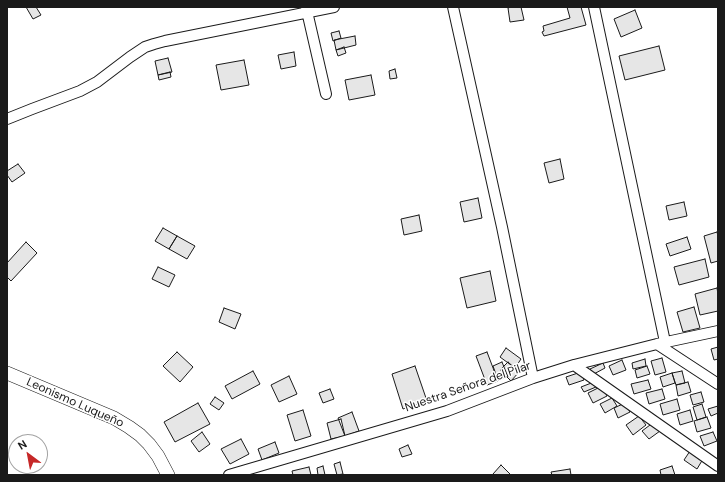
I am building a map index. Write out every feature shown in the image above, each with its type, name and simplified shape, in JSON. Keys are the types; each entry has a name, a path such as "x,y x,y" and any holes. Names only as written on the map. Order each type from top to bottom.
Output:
{"street":[{"path":"7,119 80,91 98,82 130,57 154,44 306,10 334,7"},
{"path":"453,7 502,227 533,378"},
{"path":"594,7 661,343 718,384"},
{"path":"306,10 326,94"},
{"name":"Nuestra Señora del Pilar","path":"229,475 447,411 533,378 574,365 661,343 718,331"},
{"path":"574,365 718,466"},
{"name":"Leonismo Luqueño","path":"7,373 114,418 129,427 149,444 158,456 168,475"}],"building":[{"path":"26,7 36,7 41,15 33,19"},
{"path":"521,7 524,20 510,22 508,8"},
{"path":"567,7 581,7 586,25 544,36 542,32 544,31 543,26 570,18"},
{"path":"635,10 642,28 621,37 614,19"},
{"path":"339,31 341,38 333,41 331,33"},
{"path":"355,36 356,45 336,50 334,40"},
{"path":"659,46 665,70 625,80 619,56"},
{"path":"344,47 346,53 338,56 336,50"},
{"path":"294,52 296,66 281,69 278,55"},
{"path":"168,58 172,72 158,75 155,61"},
{"path":"244,60 249,85 221,90 216,65"},
{"path":"395,69 397,78 390,79 389,71"},
{"path":"170,72 171,77 159,80 158,75"},
{"path":"371,75 375,95 349,100 345,80"},
{"path":"560,159 564,179 549,183 544,163"},
{"path":"18,164 25,173 12,182 7,175 7,171"},
{"path":"478,198 482,218 464,222 460,202"},
{"path":"684,202 687,216 669,220 666,206"},
{"path":"419,215 422,231 404,235 401,219"},
{"path":"163,228 177,236 169,249 155,241"},
{"path":"717,232 718,261 711,263 704,236"},
{"path":"177,236 195,246 187,259 169,249"},
{"path":"687,237 691,249 670,256 666,244"},
{"path":"26,242 37,253 11,281 7,277 7,263"},
{"path":"705,259 709,277 679,285 674,267"},
{"path":"158,267 175,275 169,287 152,279"},
{"path":"490,271 496,301 467,308 460,278"},
{"path":"717,288 718,311 700,315 695,294"},
{"path":"694,307 700,328 683,332 677,312"},
{"path":"224,308 241,314 235,329 219,322"},
{"path":"718,347 718,359 714,360 711,349"},
{"path":"506,348 521,359 515,368 500,357"},
{"path":"177,352 193,367 180,382 163,366"},
{"path":"487,352 498,381 487,385 476,356"},
{"path":"662,358 666,372 655,375 651,361"},
{"path":"645,359 646,366 633,369 632,363"},
{"path":"622,360 626,370 613,375 609,366"},
{"path":"502,362 508,377 498,380 493,366"},
{"path":"508,362 519,372 511,381 500,370"},
{"path":"603,363 605,368 592,375 590,369"},
{"path":"415,366 427,401 403,409 392,374"},
{"path":"647,366 650,374 637,378 635,370"},
{"path":"253,371 260,384 232,399 225,386"},
{"path":"682,371 685,383 676,385 672,373"},
{"path":"581,372 584,380 569,385 566,377"},
{"path":"672,373 675,383 663,387 660,377"},
{"path":"289,376 297,394 279,402 271,385"},
{"path":"648,380 651,389 634,394 631,384"},
{"path":"594,382 596,387 584,392 581,387"},
{"path":"688,382 691,392 678,396 676,385"},
{"path":"602,386 607,396 593,403 588,393"},
{"path":"330,389 334,399 323,403 319,393"},
{"path":"662,389 665,399 649,404 646,393"},
{"path":"701,392 704,402 693,405 690,395"},
{"path":"215,397 224,403 219,410 210,404"},
{"path":"612,398 617,406 605,413 600,404"},
{"path":"677,399 680,410 663,415 660,404"},
{"path":"198,403 210,424 175,442 164,422"},
{"path":"625,403 630,412 618,418 614,408"},
{"path":"702,404 706,417 697,420 693,407"},
{"path":"718,406 718,413 711,416 708,409"},
{"path":"303,410 311,436 295,441 287,415"},
{"path":"690,410 693,421 680,425 677,414"},
{"path":"352,412 359,431 345,436 338,418"},
{"path":"639,416 646,425 633,435 626,425"},
{"path":"707,417 711,428 697,432 694,421"},
{"path":"341,419 345,436 331,439 327,423"},
{"path":"654,422 660,431 649,439 642,431"},
{"path":"202,432 210,444 199,452 191,441"},
{"path":"713,432 717,441 704,446 700,436"},
{"path":"241,439 249,454 230,464 221,449"},
{"path":"275,442 279,453 262,460 258,449"},
{"path":"408,445 412,454 402,457 399,449"},
{"path":"690,451 703,459 697,469 684,460"},
{"path":"340,462 343,474 337,475 334,464"},
{"path":"501,465 511,475 493,474"},
{"path":"323,466 325,475 318,475 317,468"},
{"path":"672,466 675,475 661,475 660,470"},
{"path":"309,467 311,475 293,475 292,471"},
{"path":"570,469 571,475 552,475 551,472"}]}
